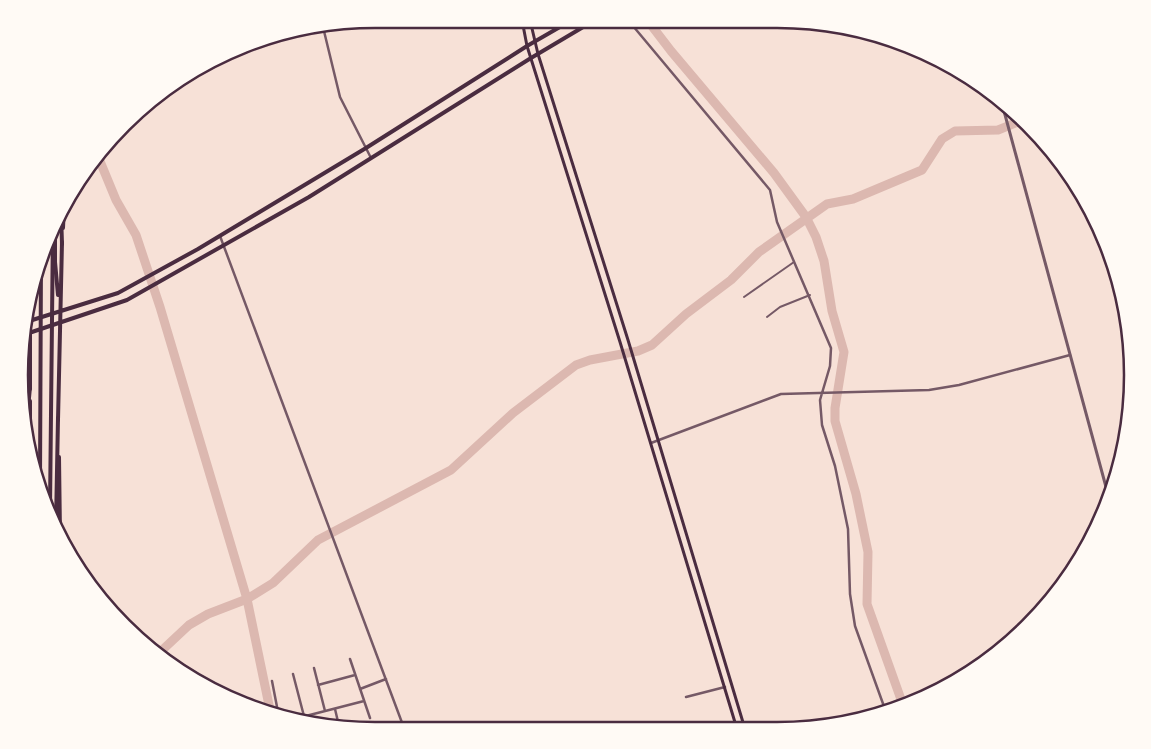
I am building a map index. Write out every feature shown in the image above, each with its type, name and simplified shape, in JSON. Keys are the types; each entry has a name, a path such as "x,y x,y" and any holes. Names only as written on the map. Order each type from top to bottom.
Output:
{"main road":[{"path":"524,28 527,46 620,342 735,722"},
{"path":"531,28 534,42 628,340 742,722"},
{"path":"31,321 118,293 141,281 366,148 558,28"},
{"path":"30,420 30,333 108,308 160,282 372,158 582,28"},
{"path":"56,512 63,221"},
{"path":"61,225 62,244"},
{"path":"55,240 55,262 60,313"},
{"path":"50,497 53,245"},
{"path":"40,468 42,276"},
{"path":"28,397 30,387"},
{"path":"29,405 30,387"},
{"path":"58,418 60,520"}],"street":[{"path":"634,28 772,194 777,222 810,295 831,351 820,404 822,424 835,466 848,529 852,609 860,644 883,705"},
{"path":"324,31 340,97 372,158"},
{"path":"1005,114 1105,485"},
{"path":"220,236 402,722"},
{"path":"744,297 794,262"},
{"path":"766,317 780,307 810,295"},
{"path":"651,443 781,394 824,392 882,393 943,388 1070,355"},
{"path":"350,659 370,718"},
{"path":"314,668 325,711"},
{"path":"293,674 304,714"},
{"path":"318,685 355,675"},
{"path":"360,688 386,679"},
{"path":"272,681 277,707"},
{"path":"686,698 725,687"},
{"path":"311,716 364,701"},
{"path":"334,709 337,720"}],"waterway":[{"path":"653,28 774,173 806,217 816,237 824,261 832,311 844,352 835,408 835,421 856,494 868,552 867,604 901,698"},
{"path":"163,650 189,625 208,614 247,599 273,583 318,540 451,470 513,413 576,365 590,360 638,351 652,345 686,314 731,280 759,252 827,204 853,199 922,170 942,139 955,131 998,130 1015,123"},
{"path":"100,162 116,200 136,235 160,307 247,599 269,705"}]}
